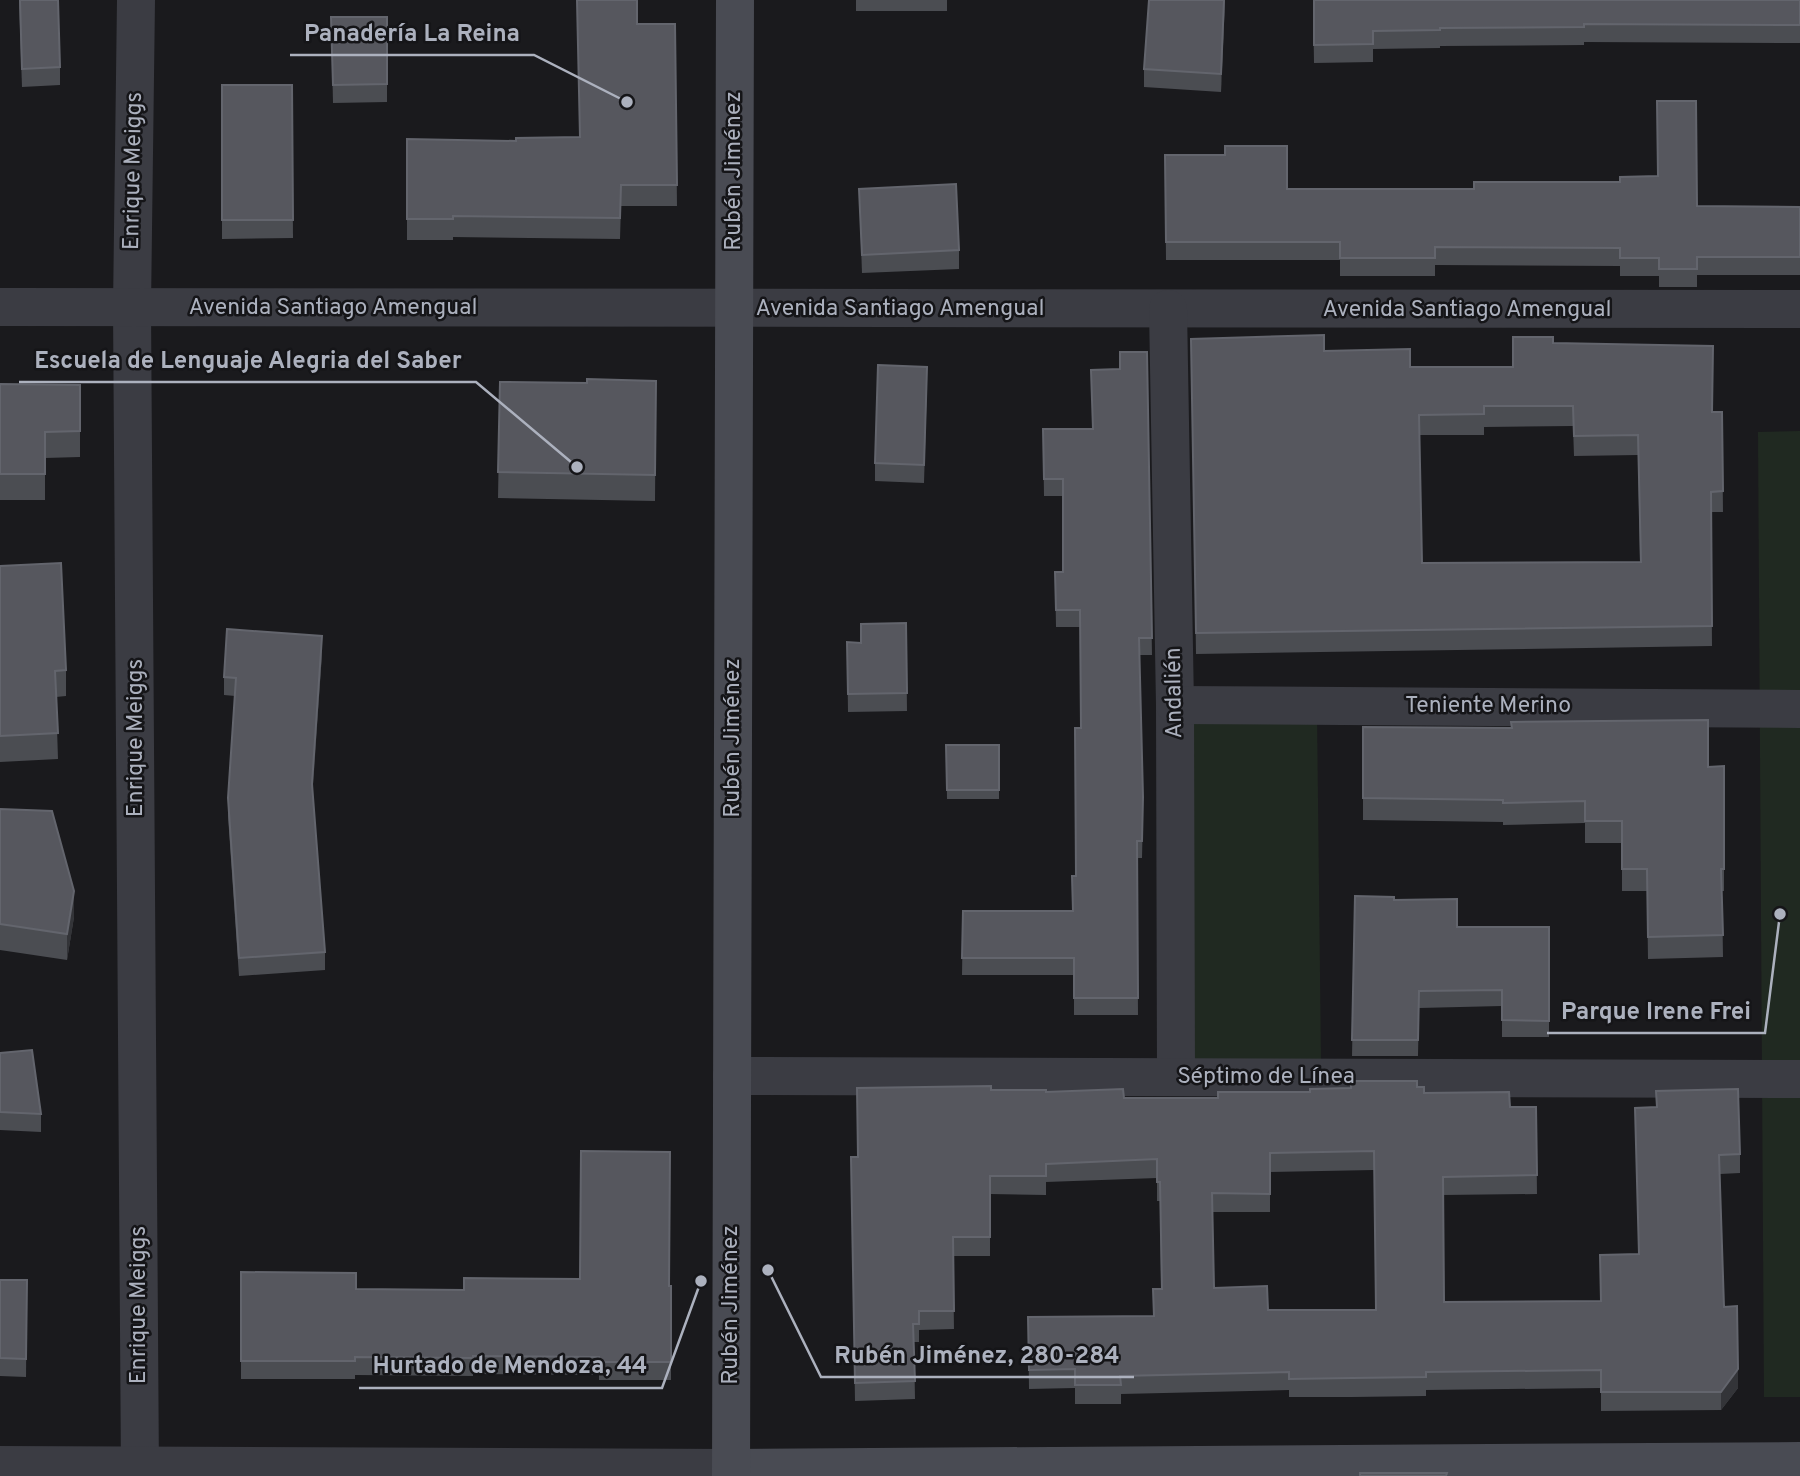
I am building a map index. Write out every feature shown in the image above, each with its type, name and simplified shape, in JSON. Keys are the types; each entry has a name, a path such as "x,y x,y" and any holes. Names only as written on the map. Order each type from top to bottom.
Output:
{"main road":[{"name":"Rubén Jiménez","path":"731,1472 734,0"},
{"path":"731,1472 1178,1470 1800,1461"}],"street":[{"name":"Enrique Meiggs","path":"136,0 132,307 140,1471"},
{"name":"Avenida Santiago Amengual","path":"0,307 1800,309"},
{"name":"Andalién","path":"1168,309 1175,705 1176,1077"},
{"name":"Teniente Merino","path":"1175,705 1800,709"},
{"name":"Séptimo de Línea","path":"732,1076 1800,1079"},
{"path":"0,1465 140,1471 731,1472"}],"shaded area":[{"path":"1800,431 1800,1397 1764,1397 1758,432"},
{"path":"1317,713 1321,1061 1168,1065 1173,714"}],"building":[{"path":"20,0 58,0 60,67 22,69"},
{"path":"577,0 637,0 637,24 675,24 677,185 621,185 620,218 453,216 453,219 407,219 407,139 516,141 516,138 580,137"},
{"path":"1149,0 1224,0 1221,74 1144,69"},
{"path":"1314,0 1800,0 1800,25 1584,24 1584,27 1440,28 1373,31 1373,44 1314,45"},
{"path":"331,17 387,17 387,84 333,85"},
{"path":"222,85 292,85 293,220 222,220"},
{"path":"1657,101 1696,101 1697,206 1800,207 1800,257 1697,257 1697,269 1659,269 1659,258 1620,258 1620,248 1435,247 1435,258 1340,258 1340,242 1166,242 1165,155 1225,155 1225,146 1287,146 1287,189 1474,189 1474,182 1620,182 1620,177 1658,176"},
{"path":"956,184 959,250 862,255 859,189"},
{"path":"1324,335 1324,351 1410,349 1410,367 1513,367 1513,337 1553,337 1553,343 1713,346 1712,412 1722,412 1723,491 1711,492 1712,626 1196,633 1191,339","holes":["1484,406 1573,406 1574,436 1638,435 1641,562 1422,563 1419,415 1484,414"]},
{"path":"1120,352 1147,352 1152,638 1139,638 1143,797 1142,841 1137,841 1138,998 1074,998 1074,958 962,958 963,911 1073,911 1072,876 1076,876 1075,728 1081,728 1080,610 1056,610 1055,572 1063,572 1063,479 1044,479 1043,429 1093,429 1091,370 1120,369"},
{"path":"878,365 927,367 924,465 875,463"},
{"path":"587,379 656,381 655,475 498,472 500,382 587,383"},
{"path":"0,384 80,385 80,431 45,432 45,474 0,474"},
{"path":"61,563 66,670 55,671 58,733 0,736 0,566"},
{"path":"906,623 907,693 848,694 847,642 861,643 861,624"},
{"path":"227,629 322,636 312,784 325,952 239,958 228,798 236,678 224,677"},
{"path":"1708,720 1708,767 1724,766 1724,869 1721,869 1723,935 1648,937 1647,869 1622,869 1622,821 1585,821 1585,801 1503,803 1503,800 1363,798 1363,727 1512,728 1511,722"},
{"path":"946,745 999,745 999,790 947,790"},
{"path":"0,809 52,811 74,891 67,934 0,924"},
{"path":"1355,896 1394,897 1394,900 1457,899 1457,927 1549,927 1549,1021 1502,1020 1502,990 1419,991 1418,1040 1352,1040"},
{"path":"32,1050 41,1114 0,1112 0,1053"},
{"path":"1351,1081 1417,1081 1417,1087 1424,1087 1424,1093 1509,1092 1510,1107 1536,1107 1537,1175 1443,1177 1444,1302 1601,1301 1600,1255 1639,1254 1635,1108 1657,1107 1656,1091 1738,1089 1740,1154 1719,1155 1724,1307 1737,1306 1738,1369 1721,1392 1601,1392 1601,1370 1426,1372 1426,1377 1289,1379 1289,1372 1120,1376 1121,1385 1075,1385 1075,1369 1029,1370 1028,1317 1154,1316 1153,1289 1162,1289 1160,1182 1157,1182 1157,1159 1046,1164 1046,1176 990,1176 990,1237 953,1237 954,1311 919,1311 919,1324 913,1324 915,1381 855,1383 851,1157 858,1157 857,1088 991,1086 991,1090 1046,1092 1123,1089 1124,1098 1218,1098 1218,1092 1310,1092 1310,1089 1351,1088","holes":["1374,1151 1376,1310 1268,1310 1267,1286 1214,1288 1212,1193 1270,1194 1270,1153"]},
{"path":"581,1151 670,1152 671,1362 599,1362 599,1357 473,1356 355,1357 355,1361 241,1361 241,1272 356,1273 356,1289 464,1290 464,1278 580,1279"},
{"path":"0,1280 27,1280 26,1359 0,1358"},
{"path":"1360,1473 1447,1473 1446,1476 1360,1476"}],"place":[{"name":"Panadería La Reina","path":"627,102"},
{"name":"Escuela de Lenguaje Alegria del Saber","path":"577,467"},
{"name":"Parque Irene Frei","path":"1780,914"},
{"name":"Rubén Jiménez, 280-284","path":"768,1270"},
{"name":"Hurtado de Mendoza, 44","path":"701,1281"}]}
